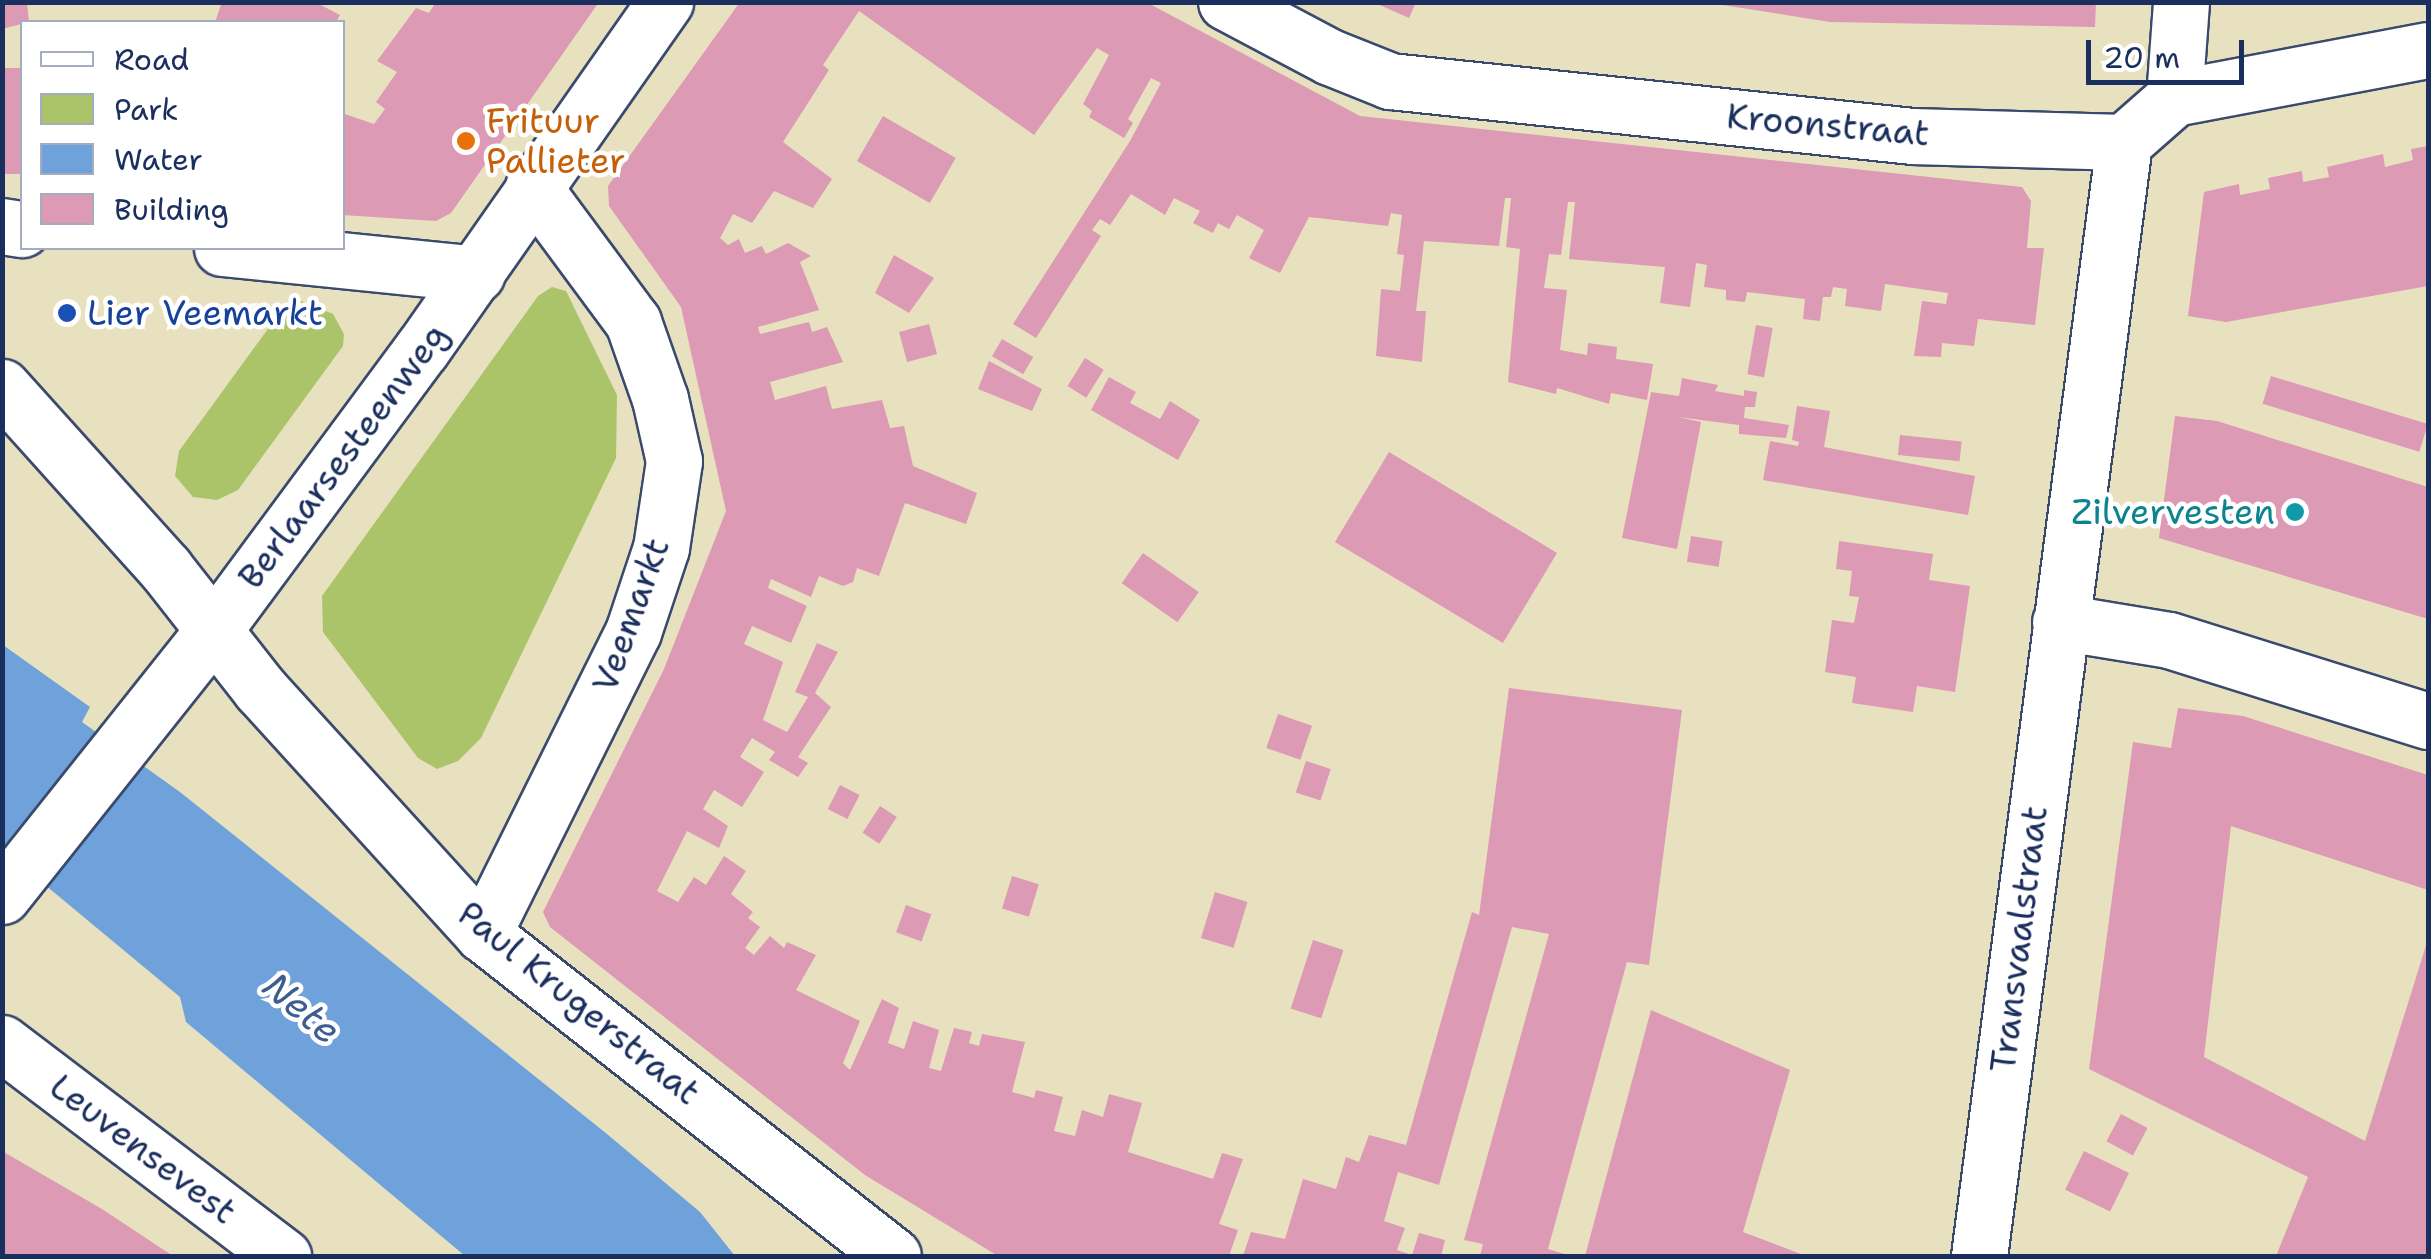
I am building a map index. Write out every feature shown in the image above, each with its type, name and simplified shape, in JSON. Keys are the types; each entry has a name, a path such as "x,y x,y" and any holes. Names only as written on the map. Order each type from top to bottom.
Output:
{"street":[{"name":"Berlaarsesteenweg","path":"6,890 213,631 477,274 533,187 665,2"},
{"name":"Kroonstraat","path":"1226,2 1330,57 1390,81 1912,136 2124,142"},
{"path":"2174,98 2181,2"},
{"path":"2124,142 2174,98 2428,50"},
{"name":"Transvaalstraat","path":"1978,1256 2124,142"},
{"name":"Veemarkt","path":"482,934 556,794 633,632 661,548 674,461 660,399 633,322 533,187"},
{"path":"242,250 477,274"},
{"name":"Paul Krugerstraat","path":"2,386 482,934 893,1256"},
{"path":"2060,622 2170,640 2428,721"},
{"name":"Leuvensevest","path":"2,1044 283,1256"}],"green space":[{"path":"552,287 566,291 617,395 616,458 481,738 458,761 437,769 418,758 323,632 322,596 538,296"},
{"path":"301,301 333,314 344,334 343,346 238,490 217,500 193,497 175,476 179,451 281,311"}],"water":[{"name":"Nete","path":"3,645 90,707 82,722 180,792 607,1134 700,1212 735,1256 465,1256 186,1022 180,997 3,850"}],"building":[{"path":"2,2 27,2 29,20 2,29"},
{"path":"222,2 315,2 340,15 337,20 216,20"},
{"path":"436,2 599,2 451,213 436,221 345,215 345,114 374,124 385,109 376,102 397,72 377,61 416,8 429,13"},
{"path":"740,2 1146,2 1360,116 2022,187 2031,201 2027,248 2044,248 2035,325 1978,319 1974,346 1942,343 1941,357 1914,356 1922,301 1946,304 1948,293 1885,284 1881,311 1845,306 1847,289 1833,287 1831,297 1823,297 1820,321 1803,319 1805,299 1747,292 1745,302 1726,300 1726,290 1704,287 1707,265 1696,263 1690,307 1660,303 1665,267 1569,259 1575,202 1568,202 1561,255 1549,254 1544,288 1567,290 1560,350 1587,355 1588,343 1617,347 1616,359 1653,364 1647,400 1611,393 1609,404 1557,388 1556,394 1508,382 1520,249 1506,247 1511,198 1505,198 1499,246 1424,241 1416,311 1426,311 1422,362 1376,356 1381,289 1400,291 1404,255 1397,254 1402,215 1391,213 1388,226 1309,217 1280,273 1249,258 1264,230 1237,215 1229,229 1218,223 1213,233 1193,223 1200,211 1174,198 1165,215 1131,194 1110,225 1100,219 1092,230 1101,236 1036,338 1013,324 1130,141 1161,83 1151,78 1128,119 1133,123 1124,138 1089,117 1092,111 1083,104 1109,55 1097,48 1034,135 859,11 823,65 829,70 783,142 832,179 813,208 774,191 752,223 733,214 720,238 728,245 739,239 745,253 762,246 766,254 788,243 811,256 800,262 819,310 758,327 760,334 809,322 812,332 827,327 843,362 770,382 775,400 826,386 832,409 882,400 890,428 904,426 913,466 977,493 966,524 905,503 879,576 857,568 853,582 843,586 819,576 811,597 771,579 768,588 807,606 791,643 752,626 744,644 783,662 763,720 787,732 808,697 795,692 817,643 838,652 815,693 831,707 798,757 808,763 798,777 769,760 775,752 752,738 740,757 764,772 742,807 714,790 703,809 728,826 719,848 687,831 657,891 678,902 694,877 706,885 724,856 746,871 731,894 753,912 748,918 760,927 745,948 754,955 770,936 784,948 787,942 816,955 796,990 860,1021 843,1063 850,1070 882,999 899,1008 888,1043 904,1049 913,1021 939,1030 929,1068 941,1071 954,1028 972,1032 969,1043 979,1046 982,1034 1025,1042 1012,1092 1034,1098 1036,1090 1063,1097 1054,1131 1075,1136 1082,1110 1103,1117 1109,1094 1142,1103 1128,1152 1213,1179 1222,1153 1243,1159 1219,1224 1238,1230 1229,1256 998,1256 865,1175 550,927 543,912 664,669 726,511 681,307 609,206 608,186"},
{"path":"1373,2 1416,2 1409,18"},
{"path":"1704,2 2096,2 2095,27 1830,22"},
{"path":"2,68 20,68 20,174 2,174"},
{"path":"883,116 956,158 930,203 857,161"},
{"path":"2428,146 2428,286 2226,322 2188,316 2204,192 2239,184 2240,195 2270,189 2268,178 2302,171 2303,182 2329,177 2327,167 2383,154 2385,167 2413,160 2411,149"},
{"path":"894,255 934,278 909,313 875,293"},
{"path":"929,324 937,354 907,362 899,332"},
{"path":"1756,325 1773,328 1764,377 1747,374"},
{"path":"1002,339 1033,357 1023,374 992,356"},
{"path":"1085,358 1104,370 1086,398 1068,386"},
{"path":"989,361 1042,389 1032,411 978,389"},
{"path":"2271,376 2428,424 2419,452 2263,404"},
{"path":"1109,377 1136,392 1130,403 1160,419 1170,401 1200,420 1178,460 1091,410"},
{"path":"1682,378 1718,385 1715,391 1744,396 1744,390 1757,392 1755,407 1745,407 1744,418 1789,425 1786,438 1739,434 1739,425 1678,417 1701,422 1677,549 1622,538 1651,392 1679,396"},
{"path":"1797,406 1830,411 1824,447 1975,476 1968,515 1763,480 1770,441 1798,446 1799,442 1792,440"},
{"name":"Zilvervesten","path":"2175,416 2217,421 2428,487 2428,619 2159,538"},
{"path":"1900,435 1962,441 1960,461 1898,455"},
{"path":"1389,452 1557,553 1503,643 1335,542"},
{"path":"1691,536 1723,541 1719,567 1687,562"},
{"path":"1839,541 1933,554 1929,580 1970,586 1955,692 1917,686 1913,712 1852,703 1856,677 1825,672 1832,620 1854,623 1859,597 1849,596 1852,571 1836,569"},
{"path":"1143,553 1199,592 1177,622 1122,583"},
{"path":"1509,688 1682,710 1649,965 1627,962 1548,1249 1571,1256 1480,1256 1483,1244 1464,1240 1549,934 1512,927 1439,1185 1398,1172 1384,1221 1405,1228 1397,1250 1412,1255 1419,1233 1445,1240 1441,1256 1243,1256 1251,1232 1285,1239 1303,1179 1336,1189 1346,1157 1359,1162 1369,1135 1406,1145 1472,912 1479,915"},
{"path":"2178,708 2243,716 2428,775 2428,890 2231,826 2204,1057 2365,1141 2428,939 2428,1256 2276,1256 2308,1177 2089,1069 2133,742 2171,748"},
{"path":"1278,714 1312,726 1300,760 1266,748"},
{"path":"1306,761 1331,769 1321,800 1296,792"},
{"path":"840,785 860,795 847,819 828,809"},
{"path":"880,806 897,817 879,844 863,833"},
{"path":"1012,876 1039,884 1029,917 1002,909"},
{"path":"1215,892 1248,902 1233,948 1201,938"},
{"path":"906,905 931,914 921,941 896,932"},
{"path":"1313,940 1343,950 1321,1018 1291,1008"},
{"path":"1651,1010 1790,1070 1743,1232 1806,1256 1585,1256"},
{"path":"2121,1114 2147,1128 2133,1155 2106,1141"},
{"path":"2,1151 102,1209 173,1256 2,1256"},
{"path":"2084,1151 2129,1173 2110,1212 2065,1190"}],"place":[{"name":"Frituur Pallieter","path":"466,141"},
{"name":"Lier Veemarkt","path":"67,313"},
{"name":"Zilvervesten","path":"2295,512"}]}
